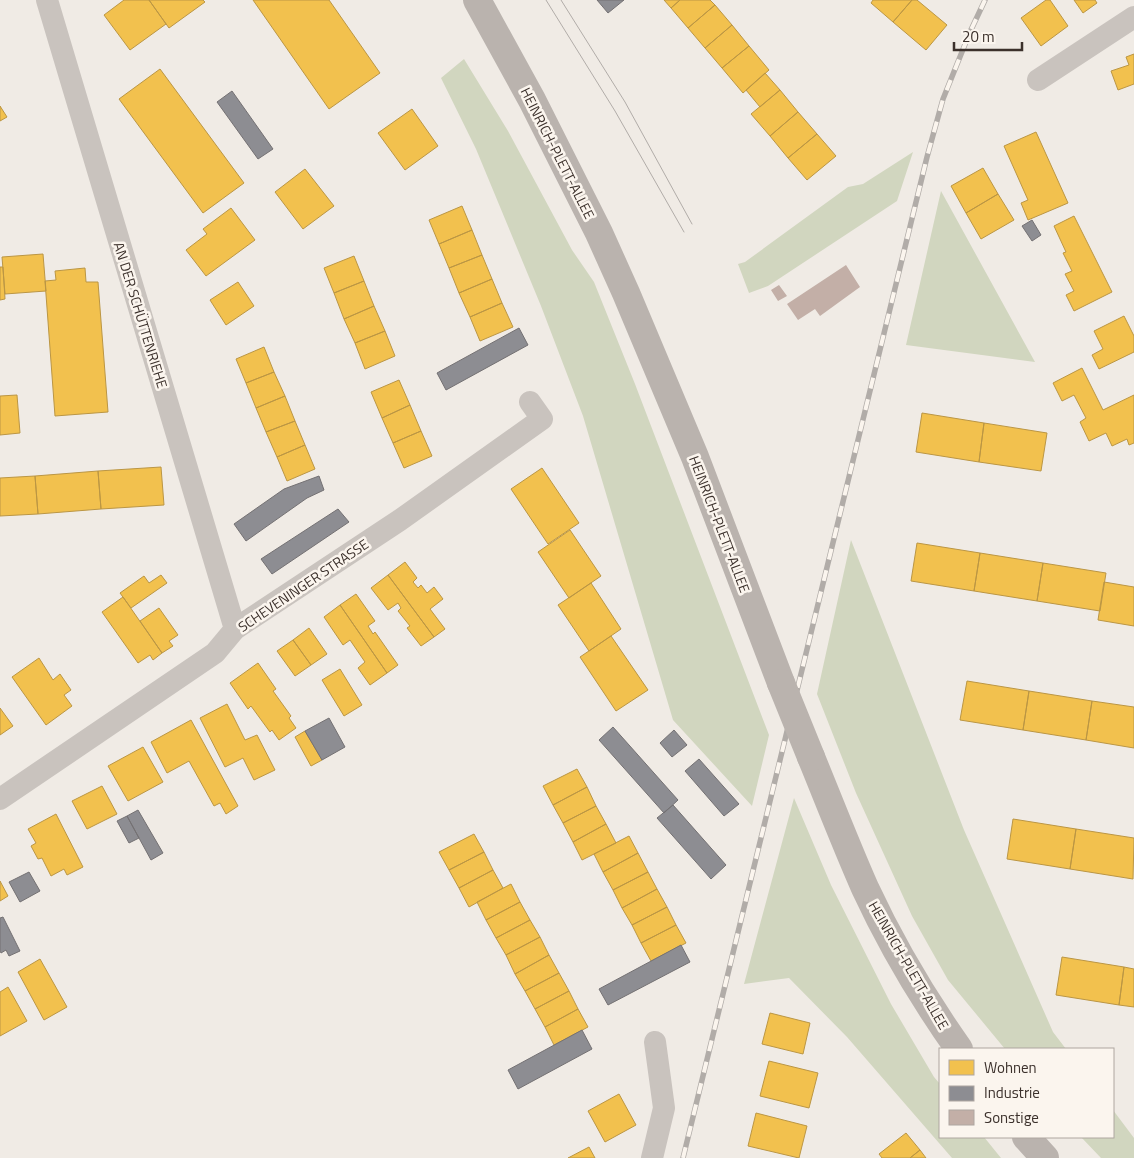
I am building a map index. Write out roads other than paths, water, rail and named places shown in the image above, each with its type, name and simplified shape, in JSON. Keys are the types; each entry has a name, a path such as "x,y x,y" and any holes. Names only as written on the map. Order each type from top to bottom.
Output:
{"main road":[{"name":"HEINRICH-PLETT-ALLEE","path":"476,0 536,109 600,233 695,457 781,683 866,889 891,940 958,1048"},
{"path":"1027,1138 1045,1158"}],"street":[{"name":"AN DER SCHÜTTENRIEHE","path":"47,0 235,630"},
{"path":"1038,80 1134,17"},
{"name":"SCHEVENINGER STRASSE","path":"0,799 215,653 235,630 392,525 542,419 530,402"},
{"path":"652,1158 664,1108 655,1042"}],"tram line":[{"path":"546,0 615,111 684,232"},
{"path":"561,0 625,102 692,224"}],"railway":[{"path":"683,1158 927,157 943,99 985,0"}]}
